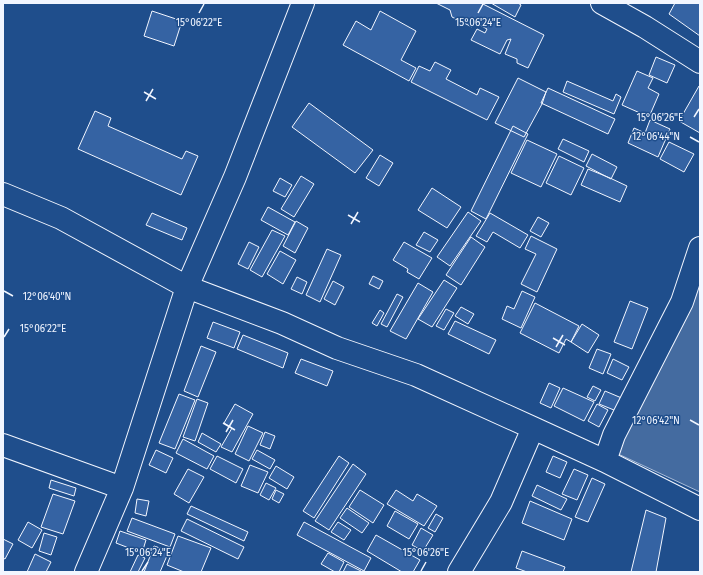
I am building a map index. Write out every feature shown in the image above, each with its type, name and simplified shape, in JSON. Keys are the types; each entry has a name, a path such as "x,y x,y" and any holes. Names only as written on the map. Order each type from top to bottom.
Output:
{"street":[{"path":"86,572 122,488 187,287 234,177 303,3"},
{"path":"602,3 700,62"},
{"path":"3,194 61,218 187,287 282,323 337,348 416,375 604,461 700,509"},
{"path":"604,461 614,434 682,302 700,248"},
{"path":"459,572 501,502 533,428"},
{"path":"3,445 122,488"}],"water":[{"path":"700,281 700,492 614,452"}],"building":[{"path":"436,3 481,3 544,35 528,68 517,63 517,59 505,54 511,39 507,40 500,54 471,40 477,29 485,33 487,29 474,22 472,27 452,17 450,10"},
{"path":"491,3 518,3 521,5 515,17"},
{"path":"675,3 700,3 700,36 669,14"},
{"path":"152,11 182,21 174,46 144,36"},
{"path":"380,11 416,31 401,60 416,68 409,81 343,45 356,21 371,30"},
{"path":"656,57 675,65 667,83 649,75"},
{"path":"435,62 451,70 446,79 477,95 480,88 499,97 487,120 411,82 419,66 430,71"},
{"path":"637,71 653,78 648,88 659,94 649,117 622,105"},
{"path":"518,78 546,92 542,104 524,137 495,123"},
{"path":"567,81 613,101 616,94 621,97 614,114 563,92"},
{"path":"699,86 700,87 700,133 679,121"},
{"path":"548,88 615,119 608,134 541,103"},
{"path":"309,103 373,150 355,173 292,127"},
{"path":"95,111 111,118 108,126 182,159 186,151 198,156 181,195 78,149"},
{"path":"650,120 670,129 658,157 628,143 634,128 645,133"},
{"path":"513,126 528,134 486,219 471,211"},
{"path":"563,139 589,151 584,162 558,149"},
{"path":"527,140 557,154 541,187 511,173"},
{"path":"669,142 694,154 684,172 660,159"},
{"path":"592,154 617,167 611,179 586,166"},
{"path":"380,155 393,163 379,186 366,178"},
{"path":"559,156 584,168 571,195 546,183"},
{"path":"588,169 627,186 620,202 581,185"},
{"path":"301,176 314,184 294,217 281,209"},
{"path":"280,178 292,185 285,197 273,191"},
{"path":"432,188 461,207 447,228 418,210"},
{"path":"268,207 295,222 288,235 261,220"},
{"path":"468,212 481,221 450,266 437,257"},
{"path":"152,213 187,228 182,240 146,225"},
{"path":"490,213 528,235 520,248 493,232 487,242 476,236"},
{"path":"538,217 549,223 541,237 530,231"},
{"path":"296,221 308,228 295,253 283,246"},
{"path":"272,230 285,236 262,277 250,270"},
{"path":"424,232 438,240 430,252 416,245"},
{"path":"531,236 557,249 537,292 521,284 536,254 525,249"},
{"path":"471,237 485,247 461,285 446,275"},
{"path":"249,242 259,247 248,269 238,264"},
{"path":"404,242 432,258 419,279 407,272 408,269 393,260"},
{"path":"327,249 341,255 320,302 306,295"},
{"path":"280,251 296,260 283,284 267,274"},
{"path":"373,276 383,281 379,289 369,284"},
{"path":"297,277 307,282 302,294 291,289"},
{"path":"444,280 457,288 432,327 418,319"},
{"path":"333,281 344,287 335,305 324,299"},
{"path":"418,283 433,292 406,339 390,331"},
{"path":"522,291 535,297 521,328 502,319 507,306 514,309"},
{"path":"397,294 403,297 387,327 381,324"},
{"path":"630,301 648,308 632,349 614,342"},
{"path":"535,303 579,326 571,342 566,339 559,353 520,333"},
{"path":"461,307 474,314 468,324 455,316"},
{"path":"446,309 454,313 444,330 436,326"},
{"path":"380,310 384,313 377,326 372,323"},
{"path":"455,321 496,340 489,354 448,334"},
{"path":"213,322 240,332 234,348 207,338"},
{"path":"582,324 599,335 588,353 571,342"},
{"path":"243,335 288,353 283,368 237,349"},
{"path":"201,346 216,352 198,397 184,391"},
{"path":"597,349 611,354 603,374 589,368"},
{"path":"301,359 333,371 327,386 295,373"},
{"path":"613,359 629,367 622,380 607,373"},
{"path":"549,383 560,388 551,408 540,403"},
{"path":"593,386 601,390 595,401 587,397"},
{"path":"563,388 594,402 584,421 554,406"},
{"path":"605,391 624,399 619,412 599,404"},
{"path":"179,394 195,400 175,449 159,443"},
{"path":"197,399 208,403 195,441 183,437"},
{"path":"235,404 253,414 232,452 221,447 232,428 224,423"},
{"path":"597,404 608,410 599,427 588,421"},
{"path":"248,426 263,433 249,461 235,454"},
{"path":"265,432 275,436 270,449 260,445"},
{"path":"202,433 221,444 216,452 198,442"},
{"path":"183,439 214,456 207,469 176,453"},
{"path":"156,450 173,458 166,473 149,465"},
{"path":"257,450 275,460 270,469 252,459"},
{"path":"217,456 243,469 236,483 210,469"},
{"path":"339,456 349,463 314,518 303,511"},
{"path":"553,456 567,462 560,478 546,472"},
{"path":"353,464 366,474 329,530 315,521"},
{"path":"250,465 268,472 258,493 241,486"},
{"path":"276,466 294,477 287,489 269,478"},
{"path":"188,469 204,477 189,503 174,494"},
{"path":"574,469 588,475 577,500 562,494"},
{"path":"592,478 605,484 588,522 575,517"},
{"path":"51,480 76,488 74,496 49,488"},
{"path":"266,483 276,488 269,500 260,495"},
{"path":"537,485 567,499 561,510 532,496"},
{"path":"276,490 284,494 279,503 272,499"},
{"path":"360,490 384,505 373,523 349,507"},
{"path":"396,490 413,501 417,494 437,506 424,526 387,504"},
{"path":"53,494 75,501 63,534 41,527"},
{"path":"137,499 149,501 146,516 135,513"},
{"path":"530,501 572,519 564,540 522,523"},
{"path":"191,506 248,532 244,541 187,514"},
{"path":"347,508 369,523 362,533 340,518"},
{"path":"646,510 666,518 656,572 631,572"},
{"path":"395,511 418,524 409,539 387,526"},
{"path":"436,514 443,518 435,532 428,528"},
{"path":"132,518 175,534 170,547 127,531"},
{"path":"187,519 244,547 238,559 181,531"},
{"path":"28,522 42,530 32,548 18,540"},
{"path":"304,522 371,558 364,571 297,535"},
{"path":"338,522 351,530 344,540 331,532"},
{"path":"421,528 433,535 423,551 412,545"},
{"path":"120,531 146,540 142,553 116,543"},
{"path":"44,533 57,537 51,555 39,551"},
{"path":"376,535 420,560 413,572 402,572 367,551"},
{"path":"178,536 211,548 201,572 184,572 167,565"},
{"path":"3,539 13,544 5,559 3,558"},
{"path":"154,546 169,551 160,572 144,572"},
{"path":"522,551 565,567 563,572 527,572 516,568"},
{"path":"328,553 344,562 339,572 335,572 321,564"},
{"path":"35,554 51,562 46,572 27,572"},
{"path":"138,555 145,558 138,572 130,572"},
{"path":"347,564 361,571 361,572 343,572"}]}
